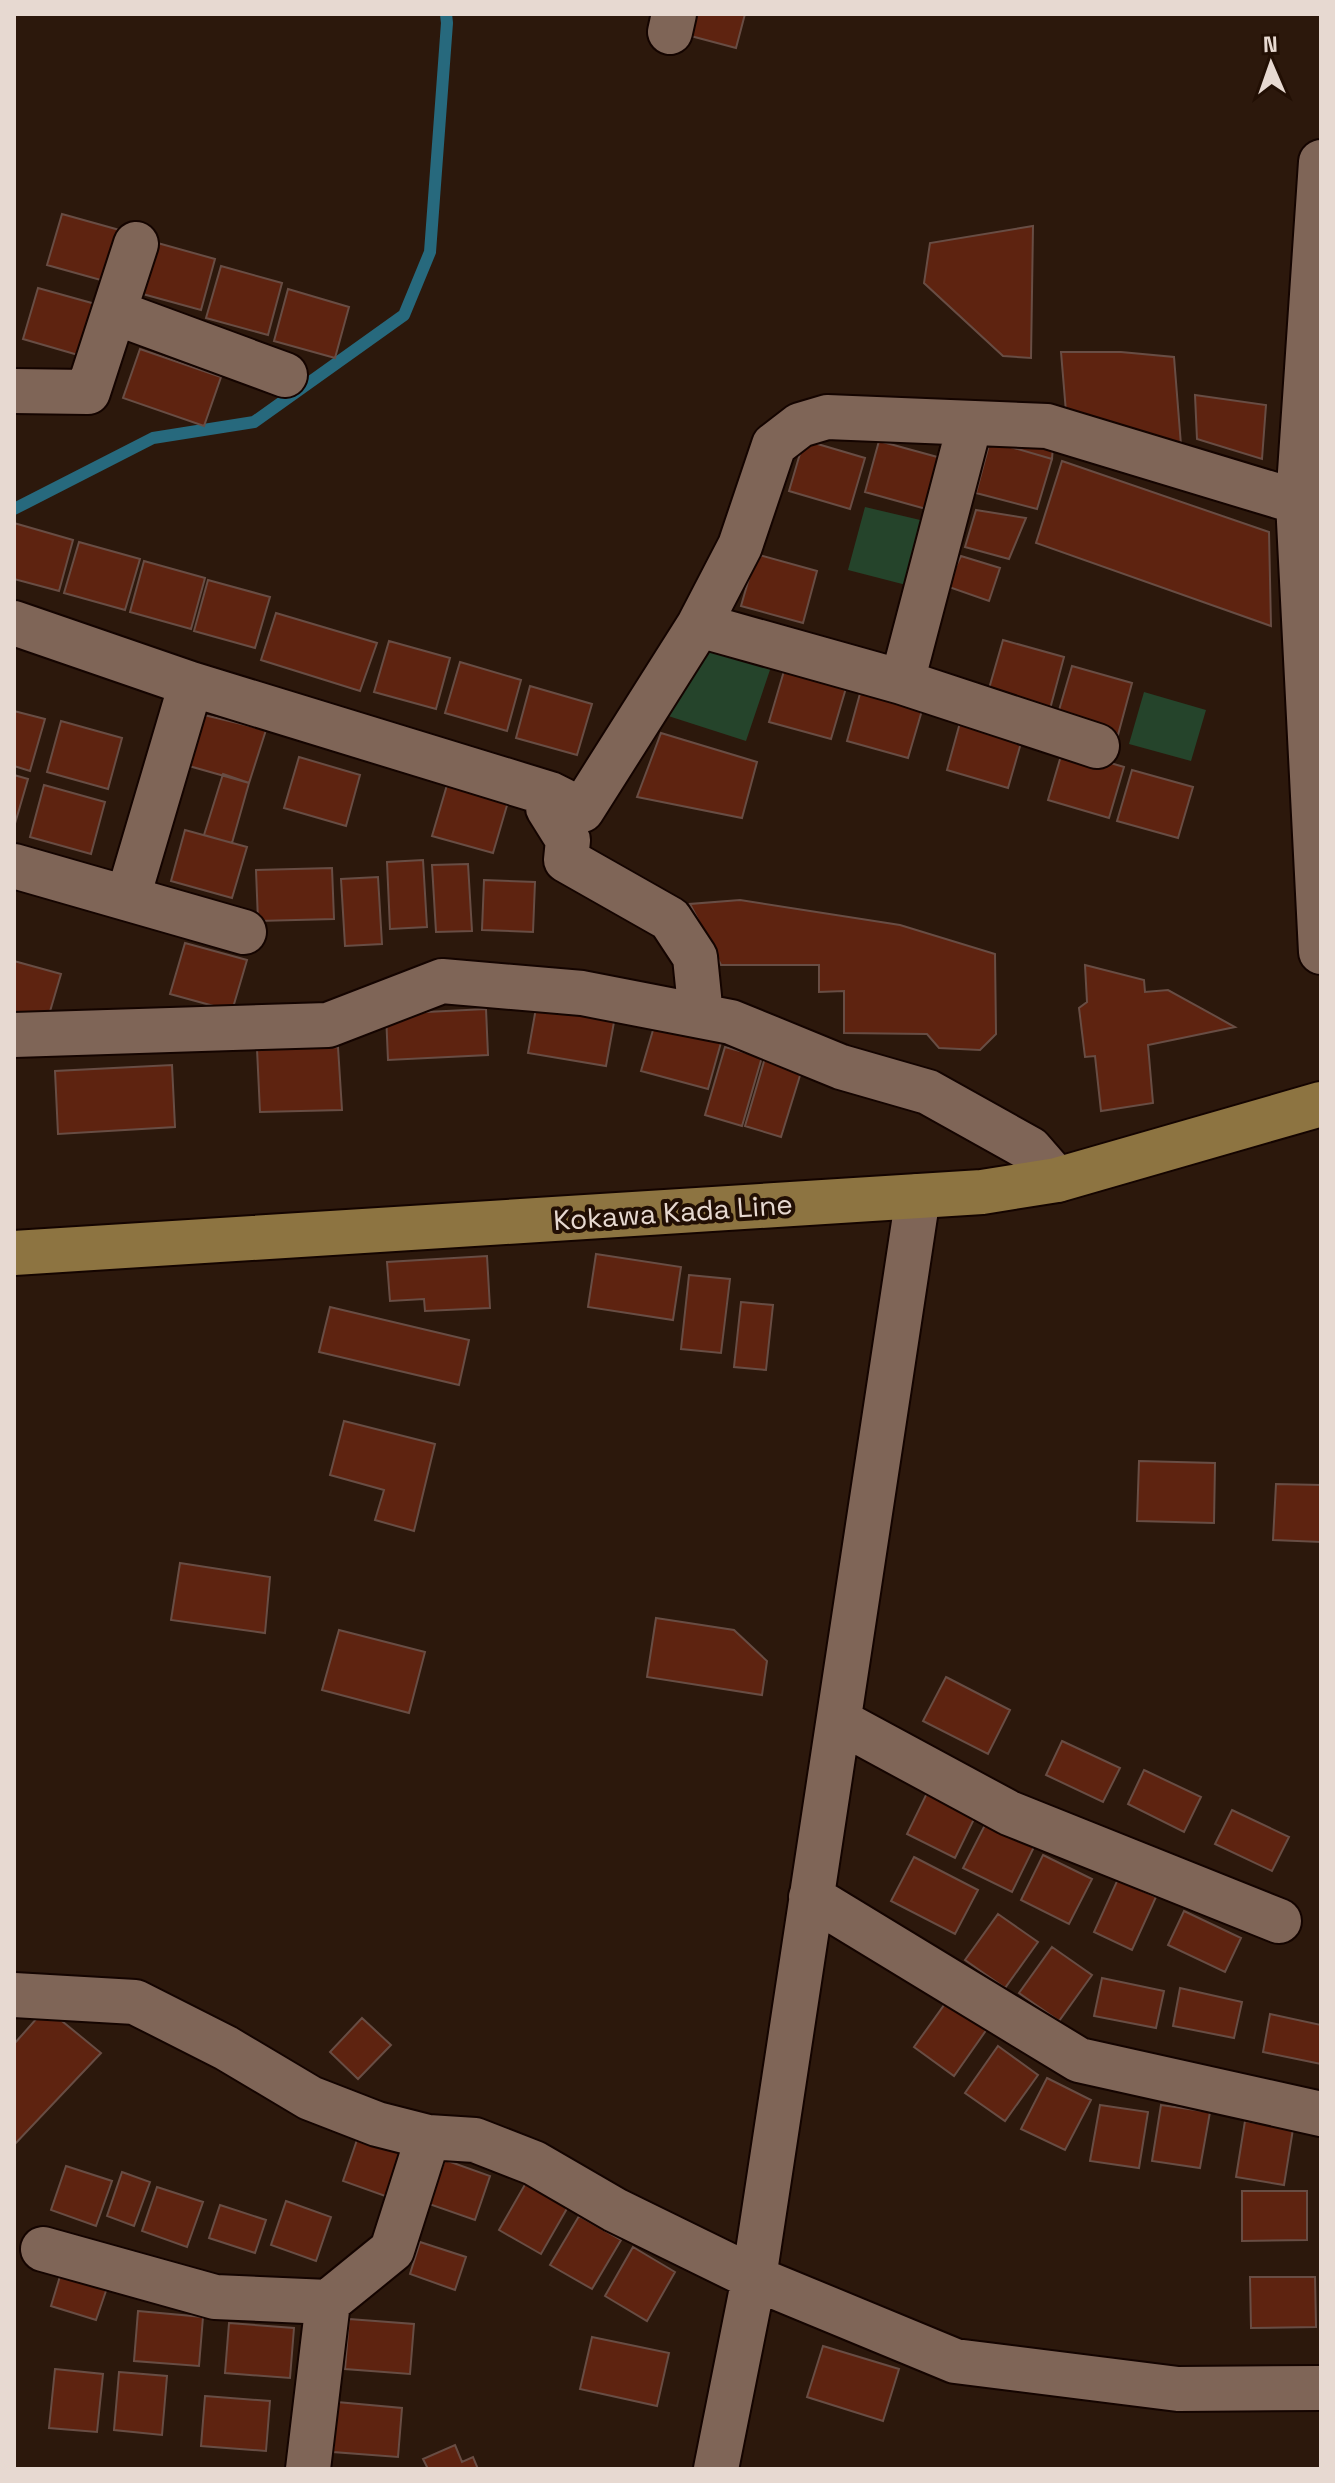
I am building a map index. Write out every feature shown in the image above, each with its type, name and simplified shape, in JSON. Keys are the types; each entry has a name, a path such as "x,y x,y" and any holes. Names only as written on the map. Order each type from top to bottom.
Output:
{"main road":[{"name":"Kokawa Kada Line","path":"14,1253 982,1192 1057,1180 1321,1104"}],"street":[{"path":"1321,162 1315,348 1298,502 1321,952"},
{"path":"14,391 88,392 136,244"},
{"path":"114,312 285,375"},
{"path":"14,623 191,684 550,794 582,810 699,625 740,546 774,445 800,425 827,417 1047,426 1298,502"},
{"path":"902,682 970,423"},
{"path":"699,625 902,682 1097,746"},
{"path":"128,897 191,684"},
{"path":"550,794 548,808 568,840 566,860 670,919 695,957 701,1016"},
{"path":"14,866 244,932"},
{"path":"14,1035 328,1025 442,981 582,993 731,1022 841,1067 928,1092 1030,1149 1057,1180"},
{"path":"716,2469 754,2278 918,1196"},
{"path":"839,1721 1009,1813 1279,1921"},
{"path":"811,1897 1079,2060 1321,2114"},
{"path":"14,1995 135,2002 226,2048 310,2098 377,2124 428,2137 475,2140 534,2163 615,2210 754,2278 955,2361 1178,2389 1321,2388"},
{"path":"43,2249 215,2297 328,2302 392,2250 428,2137"},
{"path":"308,2469 328,2302"}],"green space":[{"path":"865,507 933,523 914,587 848,570"},
{"path":"704,642 773,661 746,741 659,713"},
{"path":"1144,692 1206,710 1191,761 1129,744"}],"building":[{"path":"693,14 745,14 736,48 687,35"},
{"path":"62,214 123,231 108,282 47,265"},
{"path":"1033,226 1031,358 1003,356 924,283 930,243"},
{"path":"154,242 215,259 201,310 139,293"},
{"path":"221,266 282,283 268,335 206,318"},
{"path":"38,288 99,305 85,357 23,339"},
{"path":"288,289 349,307 335,358 274,341"},
{"path":"140,349 221,377 204,426 123,398"},
{"path":"1061,352 1121,352 1174,357 1181,445 1066,412"},
{"path":"1195,395 1266,405 1262,459 1197,439"},
{"path":"804,440 865,458 850,509 789,491"},
{"path":"879,441 941,458 926,509 865,492"},
{"path":"990,441 1052,459 1037,509 976,493"},
{"path":"990,441 1053,446 1052,459"},
{"path":"1062,461 1269,532 1271,626 1036,543"},
{"path":"976,510 1026,518 1009,559 965,547"},
{"path":"14,523 73,540 59,591 14,579"},
{"path":"79,542 140,559 125,610 64,593"},
{"path":"756,554 817,571 803,623 741,606"},
{"path":"961,556 1000,568 989,601 946,586"},
{"path":"144,561 205,578 191,629 130,612"},
{"path":"208,580 270,597 255,648 194,631"},
{"path":"276,613 377,643 360,691 261,660"},
{"path":"1003,640 1064,657 1050,709 988,692"},
{"path":"389,641 450,658 436,709 374,692"},
{"path":"460,662 521,680 507,731 445,713"},
{"path":"1072,666 1132,683 1118,735 1057,717"},
{"path":"784,671 846,688 831,739 769,722"},
{"path":"530,686 592,704 577,755 516,738"},
{"path":"861,690 923,707 908,758 847,741"},
{"path":"14,711 45,719 30,771 14,766"},
{"path":"204,715 266,730 249,783 189,766"},
{"path":"961,719 1023,736 1008,788 947,770"},
{"path":"61,721 122,738 108,789 47,772"},
{"path":"661,733 757,762 742,818 637,797"},
{"path":"1063,749 1124,767 1109,818 1048,800"},
{"path":"299,757 360,775 346,826 284,808"},
{"path":"1132,770 1193,787 1178,838 1117,821"},
{"path":"223,774 249,783 232,843 204,835"},
{"path":"14,775 28,779 14,827"},
{"path":"44,785 105,802 91,854 30,837"},
{"path":"447,785 508,802 493,853 432,836"},
{"path":"185,830 247,847 232,898 171,881"},
{"path":"423,860 427,927 390,929 387,862"},
{"path":"468,864 472,931 436,932 432,865"},
{"path":"332,868 334,919 258,921 256,870"},
{"path":"378,877 382,944 345,946 341,879"},
{"path":"484,880 535,882 533,932 482,930"},
{"path":"740,900 900,925 995,954 996,1034 980,1050 939,1048 927,1034 844,1033 844,991 819,992 819,965 721,965 690,904"},
{"path":"185,943 247,960 232,1011 170,994"},
{"path":"14,961 61,974 46,1025 14,1016"},
{"path":"1085,965 1144,980 1145,992 1168,990 1235,1027 1148,1045 1153,1103 1101,1111 1095,1056 1085,1057 1079,1008 1087,1002"},
{"path":"538,997 616,1011 606,1066 528,1053"},
{"path":"486,1009 488,1055 388,1060 386,1014"},
{"path":"656,1020 722,1039 708,1089 641,1071"},
{"path":"338,1047 342,1110 260,1112 257,1049"},
{"path":"725,1047 762,1057 742,1126 705,1115"},
{"path":"765,1058 802,1069 781,1137 745,1126"},
{"path":"172,1065 175,1127 58,1134 55,1071"},
{"path":"596,1254 681,1267 673,1320 588,1307"},
{"path":"487,1256 490,1308 425,1311 424,1299 390,1301 387,1262"},
{"path":"689,1275 730,1279 721,1353 681,1349"},
{"path":"741,1302 773,1305 766,1370 734,1367"},
{"path":"330,1307 469,1340 459,1385 319,1352"},
{"path":"344,1421 435,1444 414,1531 375,1520 384,1490 330,1475"},
{"path":"1139,1461 1215,1463 1214,1523 1137,1521"},
{"path":"1276,1484 1321,1485 1321,1542 1273,1540"},
{"path":"180,1563 270,1577 265,1633 171,1620"},
{"path":"656,1618 734,1630 767,1661 762,1695 647,1677"},
{"path":"339,1630 425,1652 409,1713 322,1690"},
{"path":"946,1677 1010,1710 988,1754 923,1721"},
{"path":"1062,1741 1120,1768 1103,1802 1046,1775"},
{"path":"1144,1770 1201,1797 1184,1832 1128,1804"},
{"path":"929,1789 977,1813 955,1858 907,1834"},
{"path":"1232,1810 1289,1837 1272,1871 1215,1844"},
{"path":"986,1823 1034,1847 1012,1892 963,1868"},
{"path":"1043,1855 1092,1879 1069,1924 1021,1900"},
{"path":"914,1857 978,1890 955,1934 891,1901"},
{"path":"1118,1879 1156,1897 1132,1950 1094,1932"},
{"path":"1184,1911 1241,1938 1225,1972 1168,1945"},
{"path":"998,1914 1038,1942 1005,1988 965,1960"},
{"path":"1052,1947 1092,1975 1059,2021 1019,1993"},
{"path":"1102,1978 1164,1991 1156,2028 1094,2016"},
{"path":"1180,1988 1242,2002 1234,2038 1173,2026"},
{"path":"947,2001 987,2029 954,2076 914,2047"},
{"path":"46,2008 101,2053 14,2145 14,2044"},
{"path":"1270,2014 1321,2025 1321,2064 1263,2052"},
{"path":"362,2018 391,2045 358,2079 330,2052"},
{"path":"998,2046 1038,2075 1005,2121 965,2093"},
{"path":"1047,2078 1091,2100 1065,2150 1021,2129"},
{"path":"1100,2105 1148,2112 1139,2168 1090,2161"},
{"path":"1161,2105 1210,2112 1200,2168 1152,2161"},
{"path":"1245,2121 1293,2129 1284,2185 1236,2177"},
{"path":"358,2137 403,2152 388,2197 343,2181"},
{"path":"445,2160 490,2176 475,2220 429,2204"},
{"path":"66,2166 112,2181 96,2226 51,2210"},
{"path":"122,2172 150,2182 134,2226 107,2216"},
{"path":"527,2181 569,2205 541,2254 499,2230"},
{"path":"157,2187 203,2202 187,2247 142,2231"},
{"path":"1242,2191 1307,2191 1307,2240 1242,2241"},
{"path":"286,2201 331,2217 316,2261 271,2245"},
{"path":"220,2205 266,2220 255,2253 209,2238"},
{"path":"579,2216 621,2240 592,2289 550,2265"},
{"path":"420,2242 466,2257 455,2290 410,2274"},
{"path":"633,2247 675,2272 647,2321 605,2296"},
{"path":"61,2273 107,2288 96,2320 51,2306"},
{"path":"1250,2277 1315,2277 1316,2327 1251,2328"},
{"path":"138,2311 203,2317 199,2366 134,2361"},
{"path":"349,2319 414,2324 410,2374 345,2369"},
{"path":"229,2323 294,2328 290,2378 225,2373"},
{"path":"592,2337 669,2353 657,2406 580,2389"},
{"path":"823,2346 899,2369 883,2421 807,2397"},
{"path":"55,2369 103,2374 97,2432 49,2428"},
{"path":"119,2372 167,2376 162,2435 114,2430"},
{"path":"205,2396 270,2401 266,2451 201,2446"},
{"path":"337,2402 402,2408 398,2457 333,2452"},
{"path":"455,2445 462,2462 473,2457 478,2469 428,2469 423,2459"}],"waterway":[{"path":"14,509 153,438 254,422 404,315 430,252 446,14"}]}
